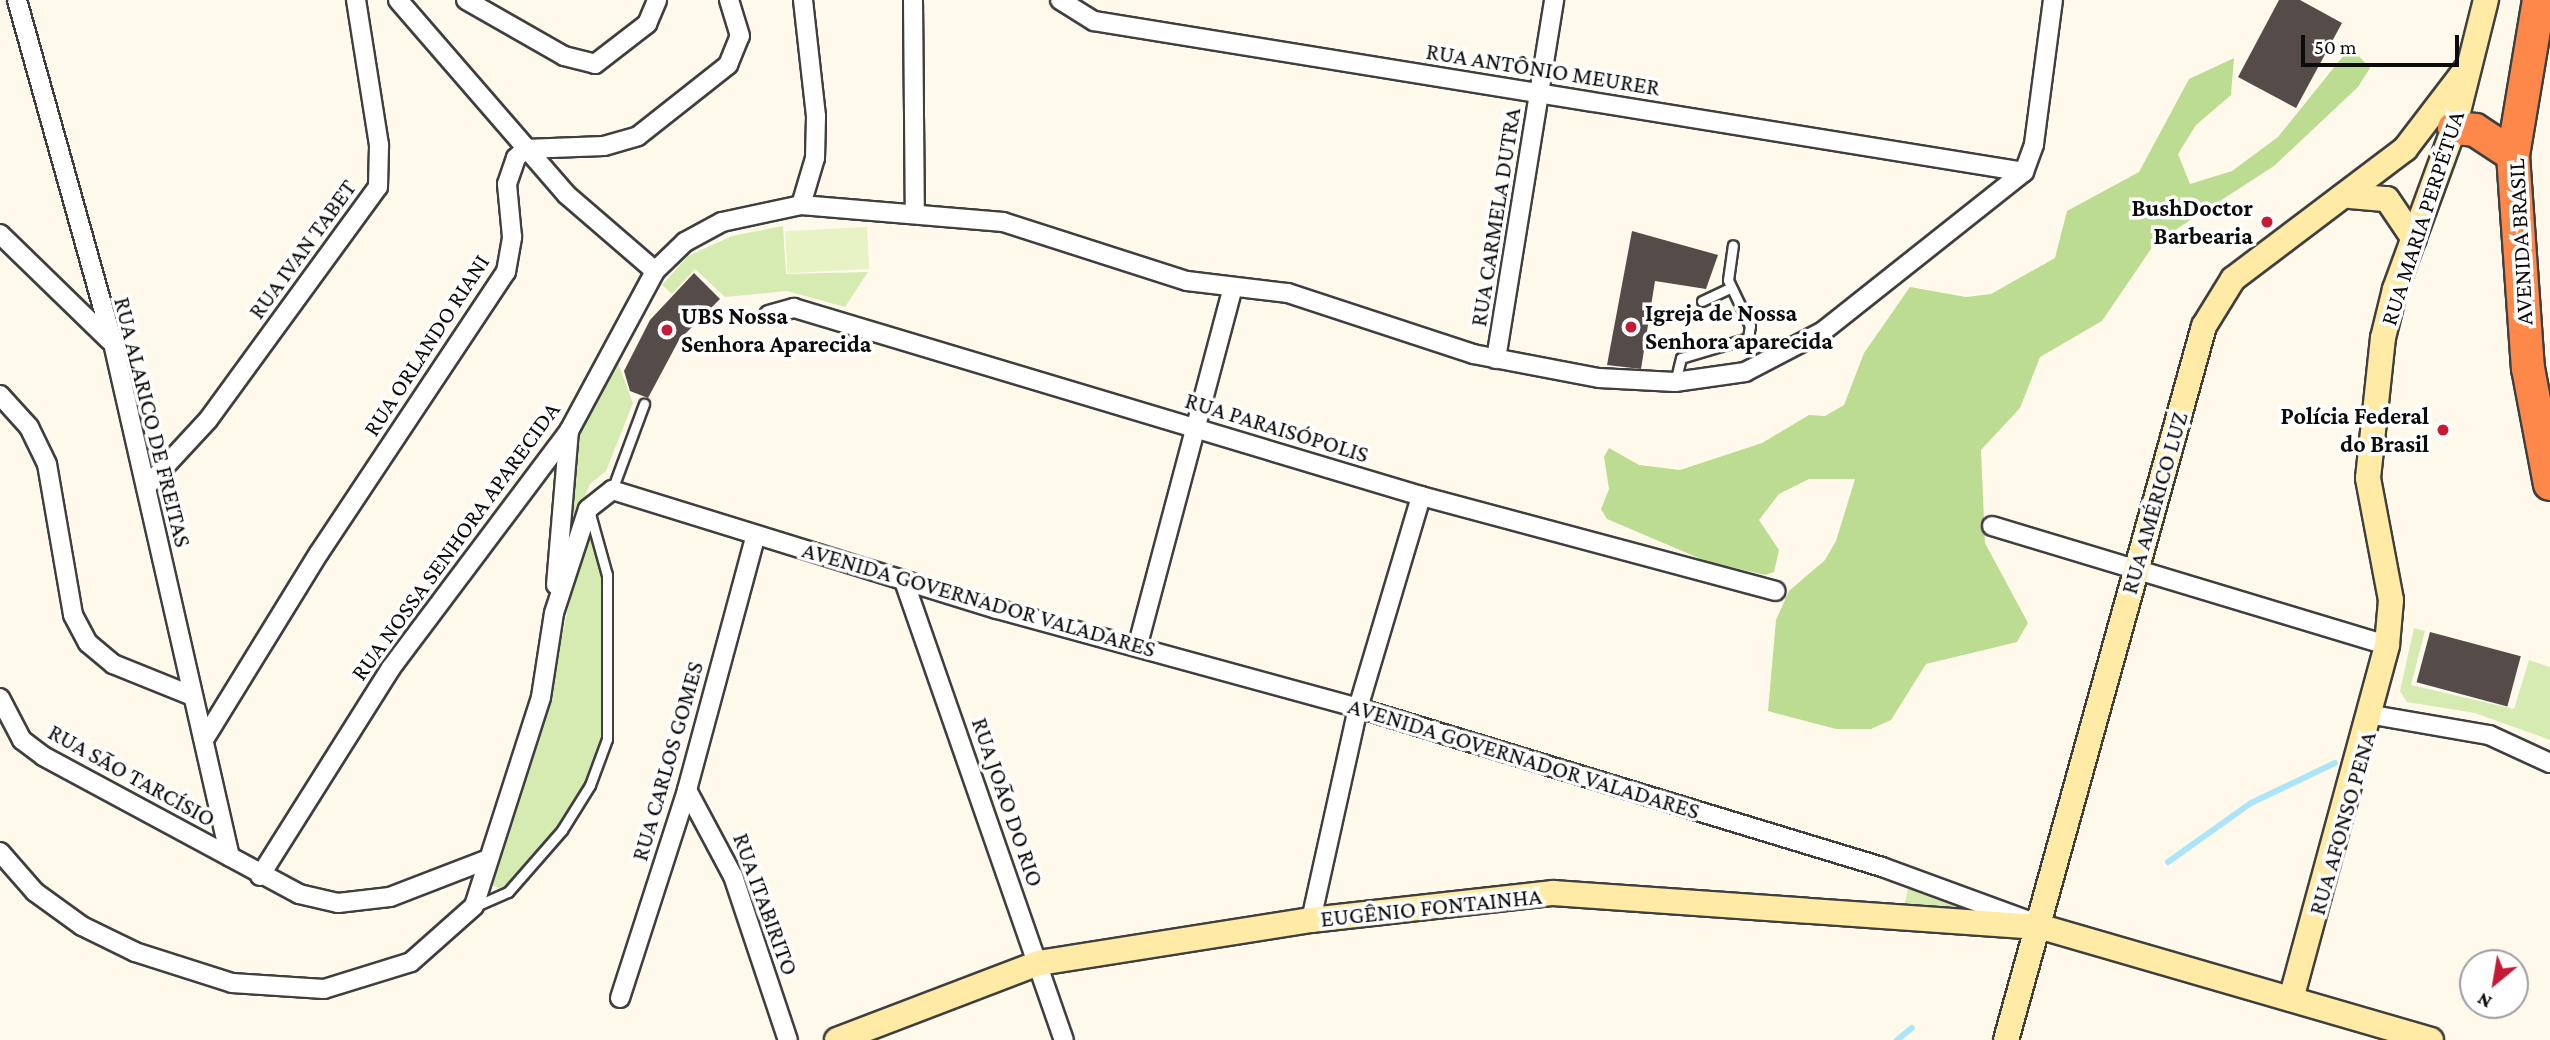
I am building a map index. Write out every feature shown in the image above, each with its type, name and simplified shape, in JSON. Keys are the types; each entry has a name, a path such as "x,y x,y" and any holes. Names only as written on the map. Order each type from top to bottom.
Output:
{"highway":[{"name":"AVENIDA BRASIL","path":"2539,0 2513,155 2528,368 2550,484"},
{"path":"2454,128 2475,130 2513,155"}],"street":[{"name":"RUA ALARICO DE FREITAS","path":"17,0 113,343 190,695 205,738 230,857"},
{"name":"RUA IVAN TABET","path":"146,487 202,428 378,187 379,145 356,0"},
{"path":"398,0 525,149 601,227 655,271"},
{"path":"466,0 564,56 595,64 647,24 657,0"},
{"path":"525,149 604,146 638,136 729,65 740,36 729,0"},
{"path":"802,205 815,158 816,116 803,0"},
{"path":"913,0 915,213"},
{"name":"RUA ANTÔNIO MEURER","path":"1060,0 1094,21 2024,172"},
{"name":"RUA CARMELA DUTRA","path":"1496,359 1553,0"},
{"path":"2024,172 2034,144 2053,0"},
{"name":"RUA MARIA PERPÉTUA","path":"2387,645 2391,600 2371,506 2369,444 2383,338 2414,239 2454,128 2486,0"},
{"name":"RUA AMÉRICO LUZ","path":"2006,1040 2042,927 2135,567 2204,326 2233,279 2350,196 2405,149 2468,68"},
{"name":"RUA ORLANDO RIANI","path":"205,738 319,553 506,272 512,236 507,184 525,149"},
{"path":"2405,149 2416,168 2439,169"},
{"name":"RUA NOSSA SENHORA APARECIDA","path":"260,876 391,668 569,431 655,271 685,242 722,222 802,205 1003,222 1187,281 1288,293 1496,359 1599,378 1675,382 1745,372 1822,332 2024,172"},
{"path":"2350,196 2387,200 2414,239"},
{"path":"0,234 113,343"},
{"path":"1138,644 1198,429 1233,288"},
{"name":"RUA PARAISÓPOLIS","path":"769,315 794,307 1421,496 1775,591"},
{"path":"0,395 29,427 47,464 73,615 88,643 113,664 190,695"},
{"path":"0,852 35,892 82,926 135,952 276,990 324,989 411,962 474,906 486,860 541,697 554,612 569,431"},
{"path":"554,612 588,509 612,491"},
{"name":"AVENIDA GOVERNADOR VALADARES","path":"612,491 904,581 1138,644 1358,708 1882,867 2042,927 2291,999 2406,1037 2431,1040"},
{"path":"1311,920 1358,708 1421,496"},
{"path":"1992,526 2387,645"},
{"name":"RUA CARLOS GOMES","path":"620,998 687,790 756,535"},
{"name":"RUA JOÃO DO RIO","path":"904,581 1064,1040"},
{"name":"RUA AFONSO PENA","path":"2291,999 2373,715 2387,645"},
{"name":"RUA SÃO TARCÍSIO","path":"0,698 22,740 43,756 230,857 260,876 338,903 426,887 486,860"},
{"path":"2373,715 2489,736 2550,763"},
{"name":"RUA ITABIRITO","path":"687,790 733,876 788,1040"},
{"name":"EUGÊNIO FONTAINHA","path":"836,1040 1039,963 1311,920 1553,893 2042,927"}],"lane":[{"path":"1675,382 1681,358 1748,338 1750,326 1730,288 1733,245"},
{"path":"1702,301 1730,288"},
{"path":"612,491 644,404"},
{"path":"474,906 508,892 562,830 590,785 607,739 607,575 588,509"}],"green space":[{"path":"2355,52 2370,68 2358,87 2274,166 2155,243 2102,321 2040,357 2020,408 1981,450 1985,543 2028,623 2017,642 1926,664 1891,720 1871,729 1836,729 1768,711 1776,620 1789,591 1825,560 1836,541 1855,479 1809,479 1779,494 1759,520 1779,550 1774,572 1765,575 1708,562 1607,519 1601,509 1609,489 1604,457 1609,448 1639,465 1680,470 1762,443 1809,415 1825,416 1844,405 1864,353 1910,287 1966,297 1991,294 2055,258 2067,211 2139,172 2189,79 2234,58 2231,95 2196,125 2178,154 2190,184 2232,171 2278,137 2344,55"},
{"path":"783,226 786,274 868,272 845,307 787,291 725,297 695,269 672,294 662,285 688,256 732,236"},
{"path":"867,227 869,269 787,273 785,231"},
{"path":"618,363 633,403 606,471 590,484 574,524 567,522 571,444"},
{"path":"586,525 593,525 604,576 608,680 602,739 588,783 559,829 504,890 484,882 548,701"},
{"path":"2414,628 2425,631 2411,685 2514,709 2529,660 2550,667 2550,740 2475,713 2407,702 2400,691"},
{"path":"1912,869 2025,920 1902,917"}],"building":[{"path":"2279,0 2300,0 2342,23 2296,108 2238,77"},
{"name":"Igreja de Nossa Senhora aparecida","path":"1632,231 1718,255 1706,289 1655,281 1641,369 1607,365"},
{"name":"UBS Nossa Senhora Aparecida","path":"694,273 720,299 679,340 648,398 630,391 624,371 650,320"},
{"path":"2430,632 2521,656 2507,707 2417,682"}],"waterway":[{"path":"2168,862 2251,803 2335,763"},
{"path":"1897,1040 1912,1028"}],"place":[{"name":"BushDoctor Barbearia","path":"2267,222"},
{"name":"Igreja de Nossa Senhora aparecida","path":"1631,327"},
{"name":"UBS Nossa Senhora Aparecida","path":"667,330"},
{"name":"Polícia Federal do Brasil","path":"2443,430"}]}
